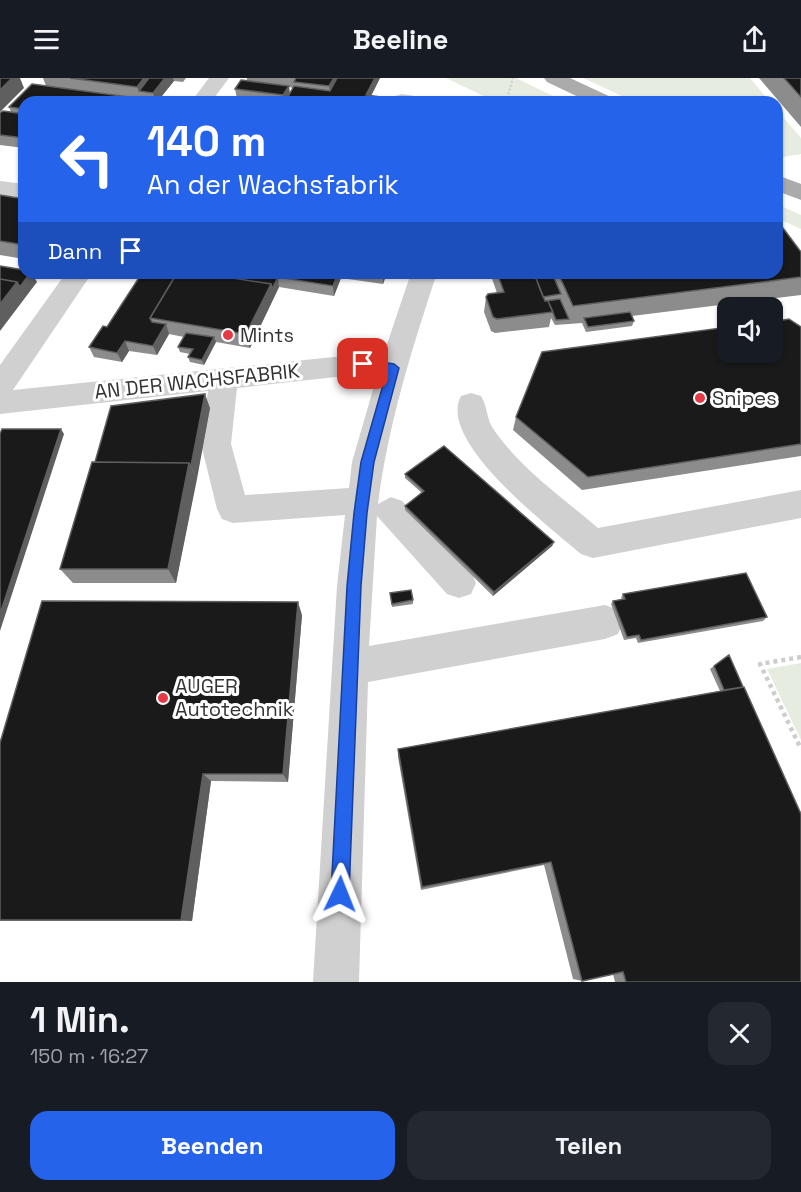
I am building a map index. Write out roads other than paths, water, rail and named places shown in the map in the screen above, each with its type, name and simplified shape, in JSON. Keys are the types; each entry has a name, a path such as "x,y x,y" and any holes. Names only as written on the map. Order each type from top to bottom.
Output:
{"main road":[{"path":"554,78 593,96"},
{"path":"783,185 801,193"}],"street":[{"path":"206,96 219,78"},
{"path":"0,188 18,190"},
{"path":"0,387 75,279"},
{"path":"336,982 354,586 376,506 368,462 422,279"},
{"name":"AN DER WACHSFABRIK","path":"0,403 363,364 394,368"},
{"path":"224,378 216,444 233,509 376,506 459,582"},
{"path":"471,404 472,420 490,448 506,466 593,544 801,504"},
{"path":"351,667 605,622"}],"place":[{"name":"Mints","path":"228,335"},
{"name":"Snipes","path":"700,398"},
{"name":"AUGER Autotechnik","path":"163,698"}]}
